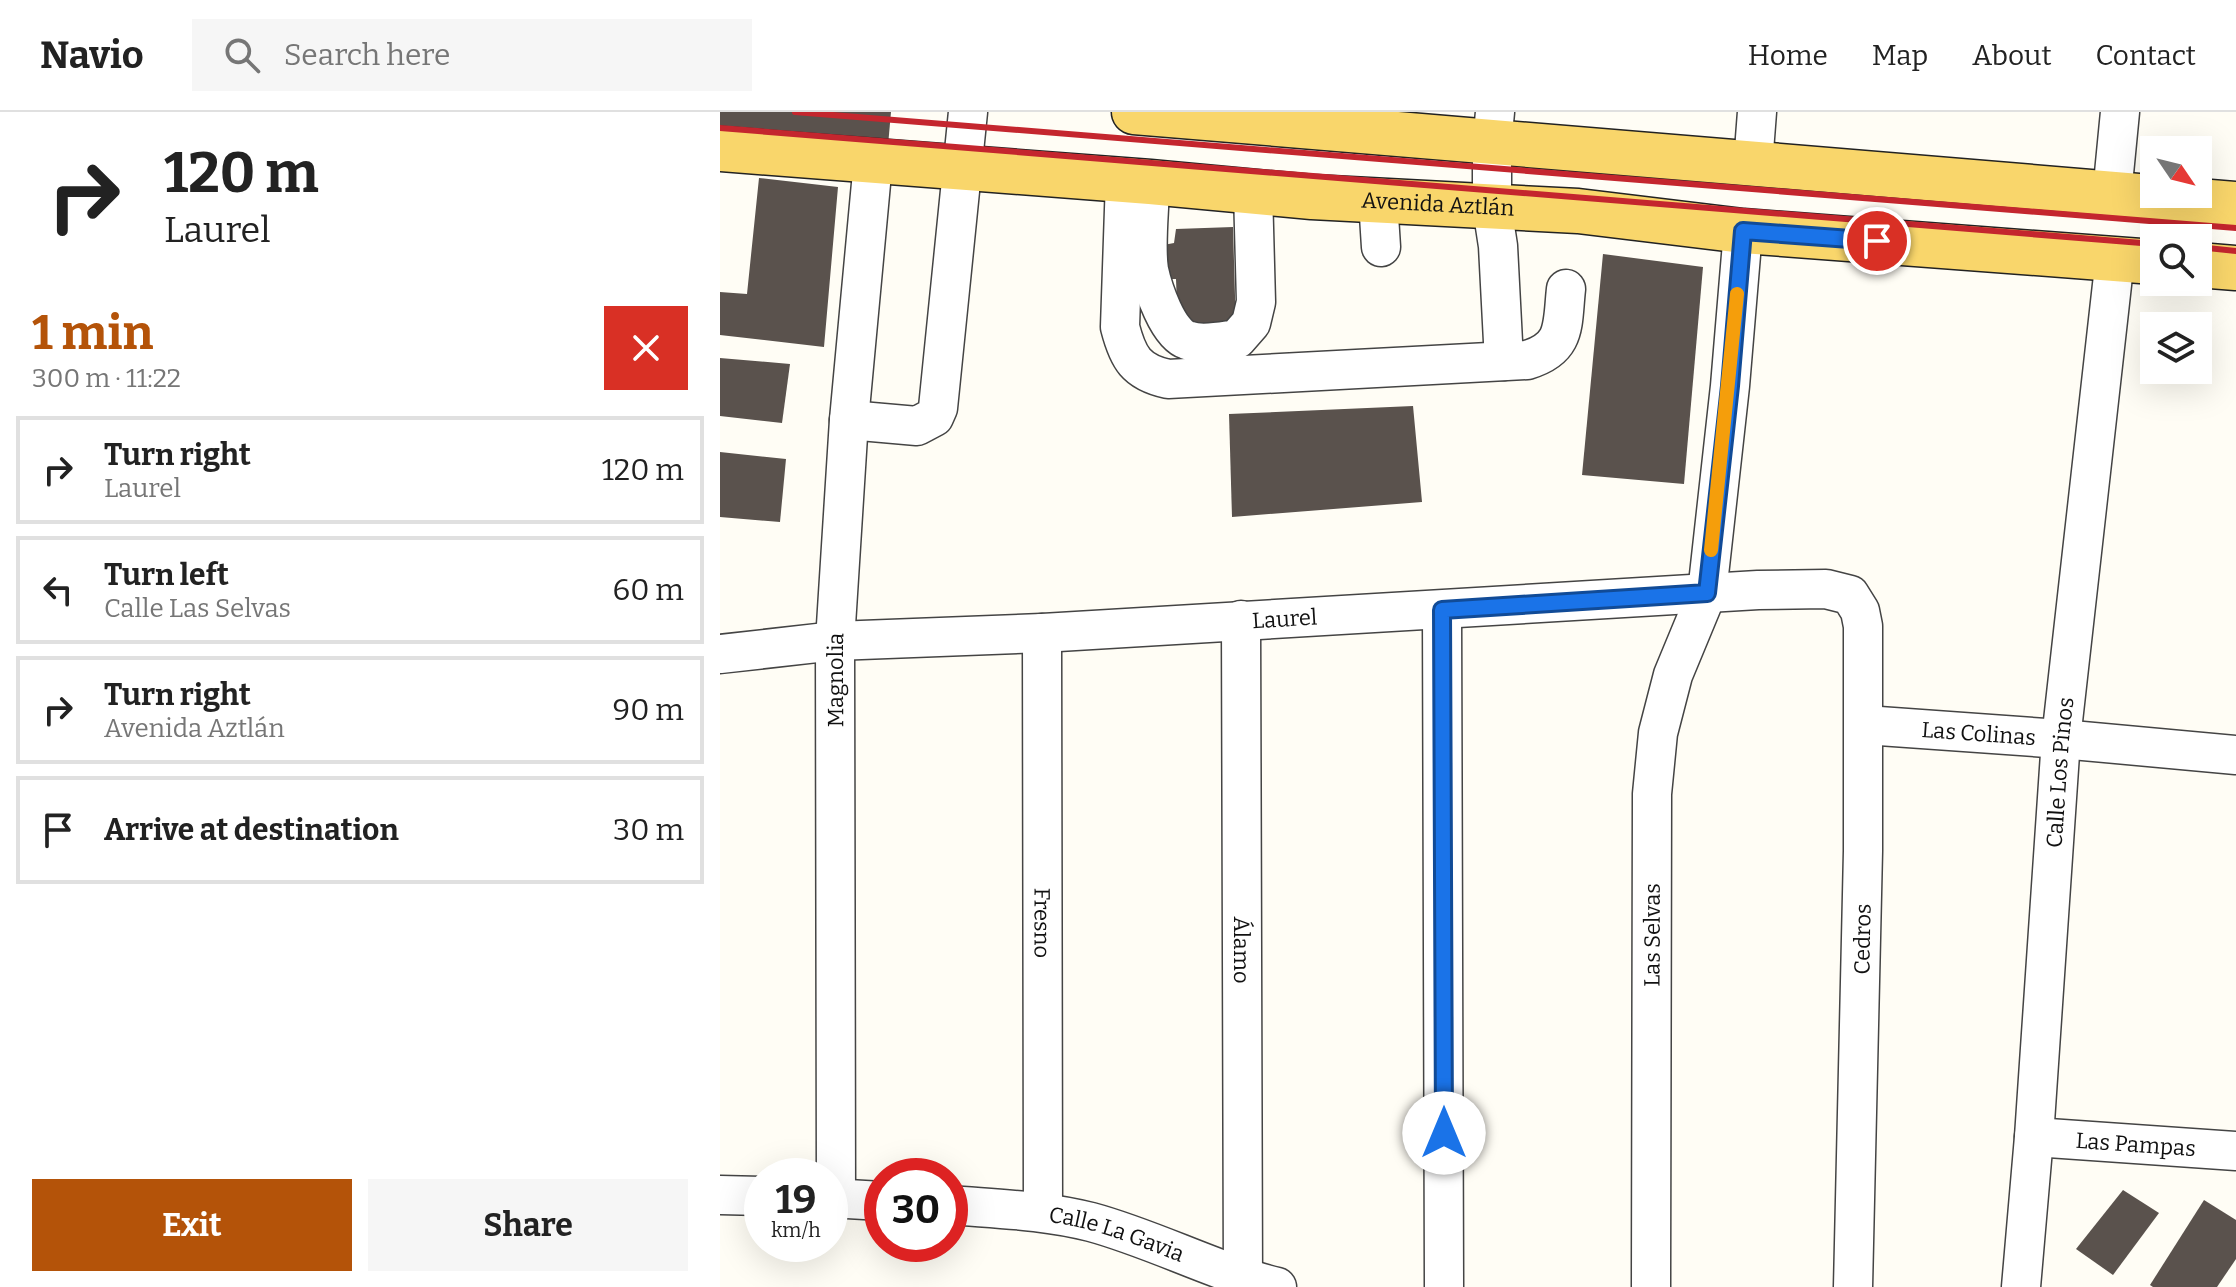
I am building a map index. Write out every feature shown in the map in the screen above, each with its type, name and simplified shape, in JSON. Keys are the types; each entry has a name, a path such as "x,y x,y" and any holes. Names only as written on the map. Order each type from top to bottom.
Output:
{"main road":[{"path":"1146,112 1493,128 1753,164 2236,204"},
{"name":"Avenida Aztlán","path":"720,149 1253,191 1578,211 1743,231 2134,260"},
{"path":"2212,266 2236,268"}],"street":[{"path":"849,420 917,426 934,417 938,408 968,112"},
{"path":"1753,164 1757,112"},
{"path":"2112,194 2120,112"},
{"path":"1493,128 1492,207 1498,246 1504,361"},
{"name":"Magnolia","path":"833,1158 835,641 849,420 873,162"},
{"path":"1137,181 1149,269 1159,301 1174,332 1186,340 1201,343 1237,339 1251,323 1256,302 1253,191"},
{"path":"1137,181 1120,327 1125,347 1136,364 1150,375 1168,379 1527,360 1551,350 1557,341 1566,289"},
{"path":"1378,200 1381,247"},
{"name":"Las Selvas","path":"1651,1287 1652,794 1658,733 1673,675 1707,593 1730,386 1743,231"},
{"name":"Calle Los Pinos","path":"2021,1287 2061,739 2134,260"},
{"name":"Laurel","path":"720,654 835,641 1042,633 1707,593 1826,589 1850,595"},
{"name":"Cedros","path":"1850,595 1860,611 1863,626 1865,725 1853,1287"},
{"path":"1442,610 1444,1287"},
{"name":"Álamo","path":"1241,620 1255,1284"},
{"name":"Fresno","path":"1042,633 1043,1211"},
{"name":"Las Colinas","path":"1865,725 2236,755"},
{"name":"Las Pampas","path":"2034,1137 2236,1151"},
{"path":"720,1195 744,1196"},
{"name":"Calle La Gavia","path":"968,1206 1043,1211 1093,1223 1255,1284"}],"building":[{"path":"720,112 891,112 886,168 720,153"},
{"path":"759,178 838,187 824,347 720,335 720,292 747,294"},
{"path":"1233,227 1236,330 1178,334 1176,279 1157,279 1158,246 1174,243 1176,229"},
{"path":"1603,254 1703,267 1684,484 1582,475"},
{"path":"720,358 790,364 782,423 720,416"},
{"path":"1413,406 1422,502 1232,517 1229,414"},
{"path":"720,452 786,459 780,522 720,517"},
{"path":"2123,1190 2159,1213 2113,1275 2076,1249"},
{"path":"2204,1200 2236,1220 2236,1259 2217,1287 2153,1287 2150,1285"}],"railway":[{"path":"795,112 2236,228"},
{"path":"720,128 2140,243"},
{"path":"2212,248 2236,251"}],"slow traffic":[{"path":"1711,550 1737,294"}],"route":[{"path":"1444,1133 1442,610 1707,593 1730,386 1743,231 1877,241"}]}
